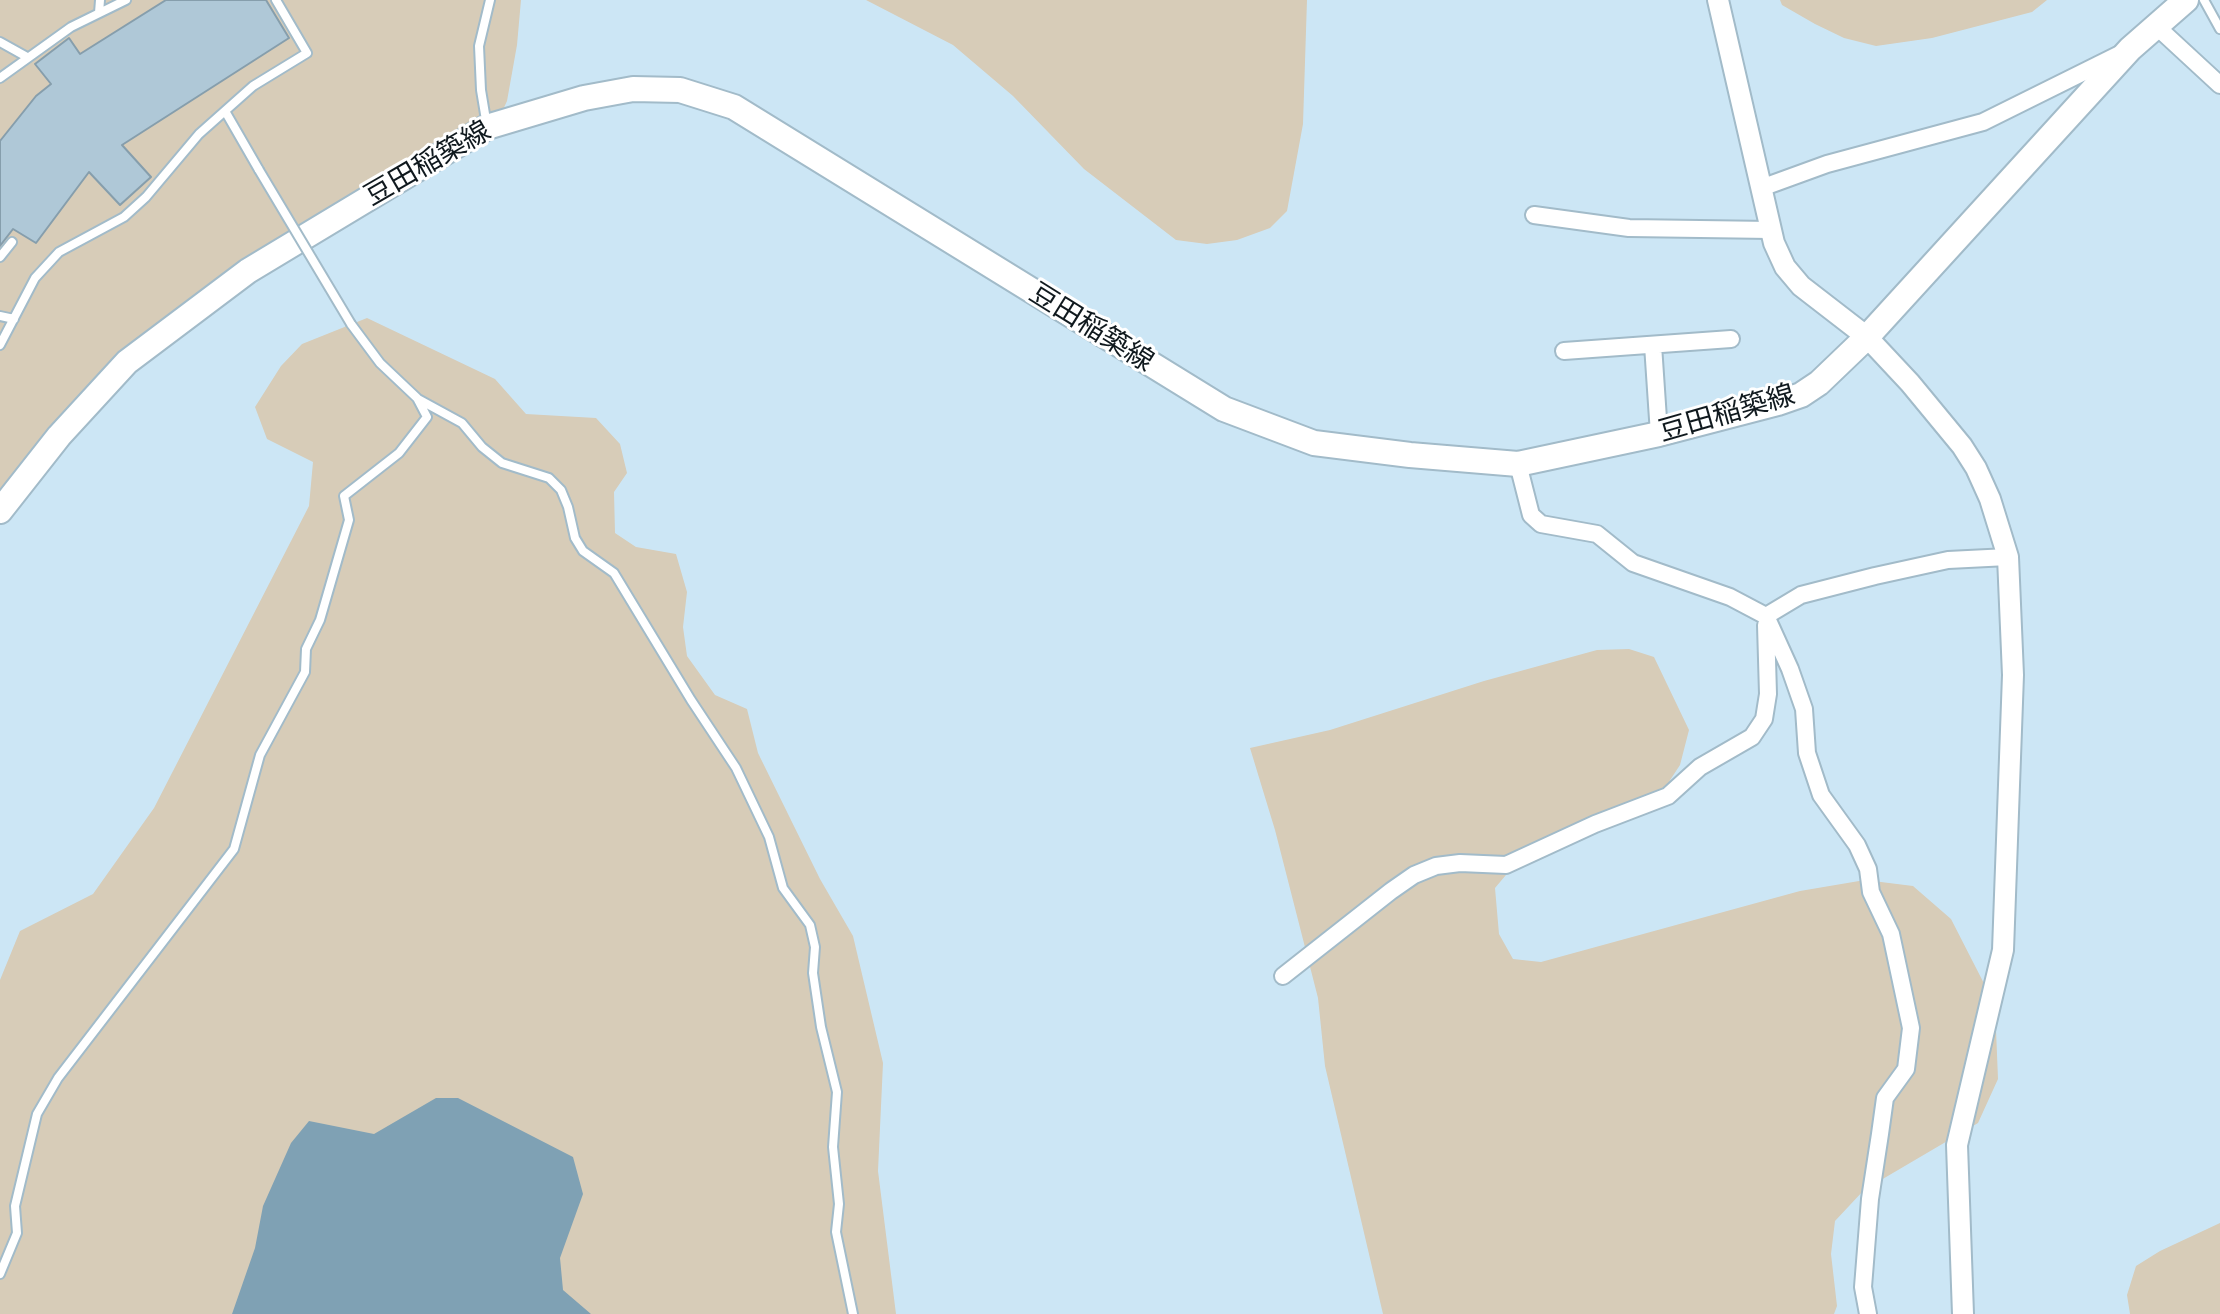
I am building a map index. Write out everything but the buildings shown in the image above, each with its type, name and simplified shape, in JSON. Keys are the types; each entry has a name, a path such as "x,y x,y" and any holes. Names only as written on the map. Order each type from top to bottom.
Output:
{"main road":[{"name":"豆田稲築線","path":"0,511 59,436 127,362 248,271 487,127 584,98 633,89 680,90 734,107 1224,409 1314,443 1518,464 1659,434 1801,395 1819,383 1867,337 2130,49 2186,0"}],"street":[{"path":"1718,0 1771,230 1785,267 1801,286 1867,337 1962,446 1990,499 2008,557 2013,675 2003,950 1957,1145 1963,1314"},
{"path":"2155,25 2220,85"},
{"path":"1761,188 1827,164 1983,122 2130,49"},
{"path":"1534,215 1629,228 1771,230"},
{"path":"1564,351 1731,339"},
{"path":"1653,345 1659,434"},
{"path":"1518,464 1531,515 1541,524 1597,534 1633,563 1730,597 1766,616 1804,709 1807,753 1821,795 1857,845 1868,869 1871,892 1891,934 1909,1009 1911,1028 1906,1069 1885,1098 1870,1199 1863,1287 1868,1314"},
{"path":"1766,616 1801,595 1875,576 1948,560 2008,557"},
{"path":"1283,976 1414,875 1436,866 1460,863 1506,865 1595,824 1668,796 1700,767 1752,737 1764,719 1768,694 1766,616"}],"lane":[{"path":"99,13 100,0"},
{"path":"0,78 71,27 126,0"},
{"path":"0,345 35,278 59,252 124,217 146,197 199,134 253,86 307,53 276,0"},
{"path":"487,127 479,46 490,0"},
{"path":"2204,0 2220,29"},
{"path":"0,42 27,57"},
{"path":"225,111 351,324 380,363 417,398 462,423 482,447 502,463 549,478 561,490 575,538 583,551 614,573 743,782 769,837 783,888 810,925 815,947 813,973 821,1027 837,1092 833,1147 839,1204 837,1242 853,1314"},
{"path":"0,257 12,242"},
{"path":"0,316 14,319"},
{"path":"0,1274 17,1233 15,1206 37,1114 58,1078 234,849 260,755 305,672 306,649 320,620 349,520 344,496 399,453 414,436 427,417 417,398"}],"shaded area":[{"path":"0,0 521,0 517,45 507,101 501,114 261,255 0,495"},
{"path":"866,0 1307,0 1303,124 1287,211 1270,228 1237,240 1207,244 1176,240 1084,169 1013,96 953,45"},
{"path":"1780,0 2047,0 2032,12 1932,38 1876,46 1844,38 1782,5"},
{"path":"367,318 495,379 526,414 596,418 620,444 627,473 614,492 615,533 636,547 676,554 687,592 683,627 687,656 715,695 747,709 758,753 820,879 853,936 883,1063 878,1171 896,1314 0,1314 0,980 20,931 93,894 154,808 309,506 313,462 267,439 255,407 281,366 302,344"},
{"path":"1629,649 1654,657 1689,730 1680,765 1655,803 1511,869 1495,888 1499,934 1513,959 1541,962 1800,891 1865,880 1913,886 1951,919 1995,1005 1998,1079 1978,1123 1864,1190 1835,1221 1831,1254 1837,1306 1834,1314 1383,1314 1325,1066 1318,998 1275,830 1250,748 1330,730 1484,681 1597,650"},
{"path":"2220,1223 2220,1314 2130,1314 2127,1295 2136,1266 2160,1251"}],"water":[{"path":"436,1098 458,1098 573,1157 583,1194 560,1258 563,1290 591,1314 232,1314 255,1248 263,1206 291,1143 309,1121 374,1134"}]}
